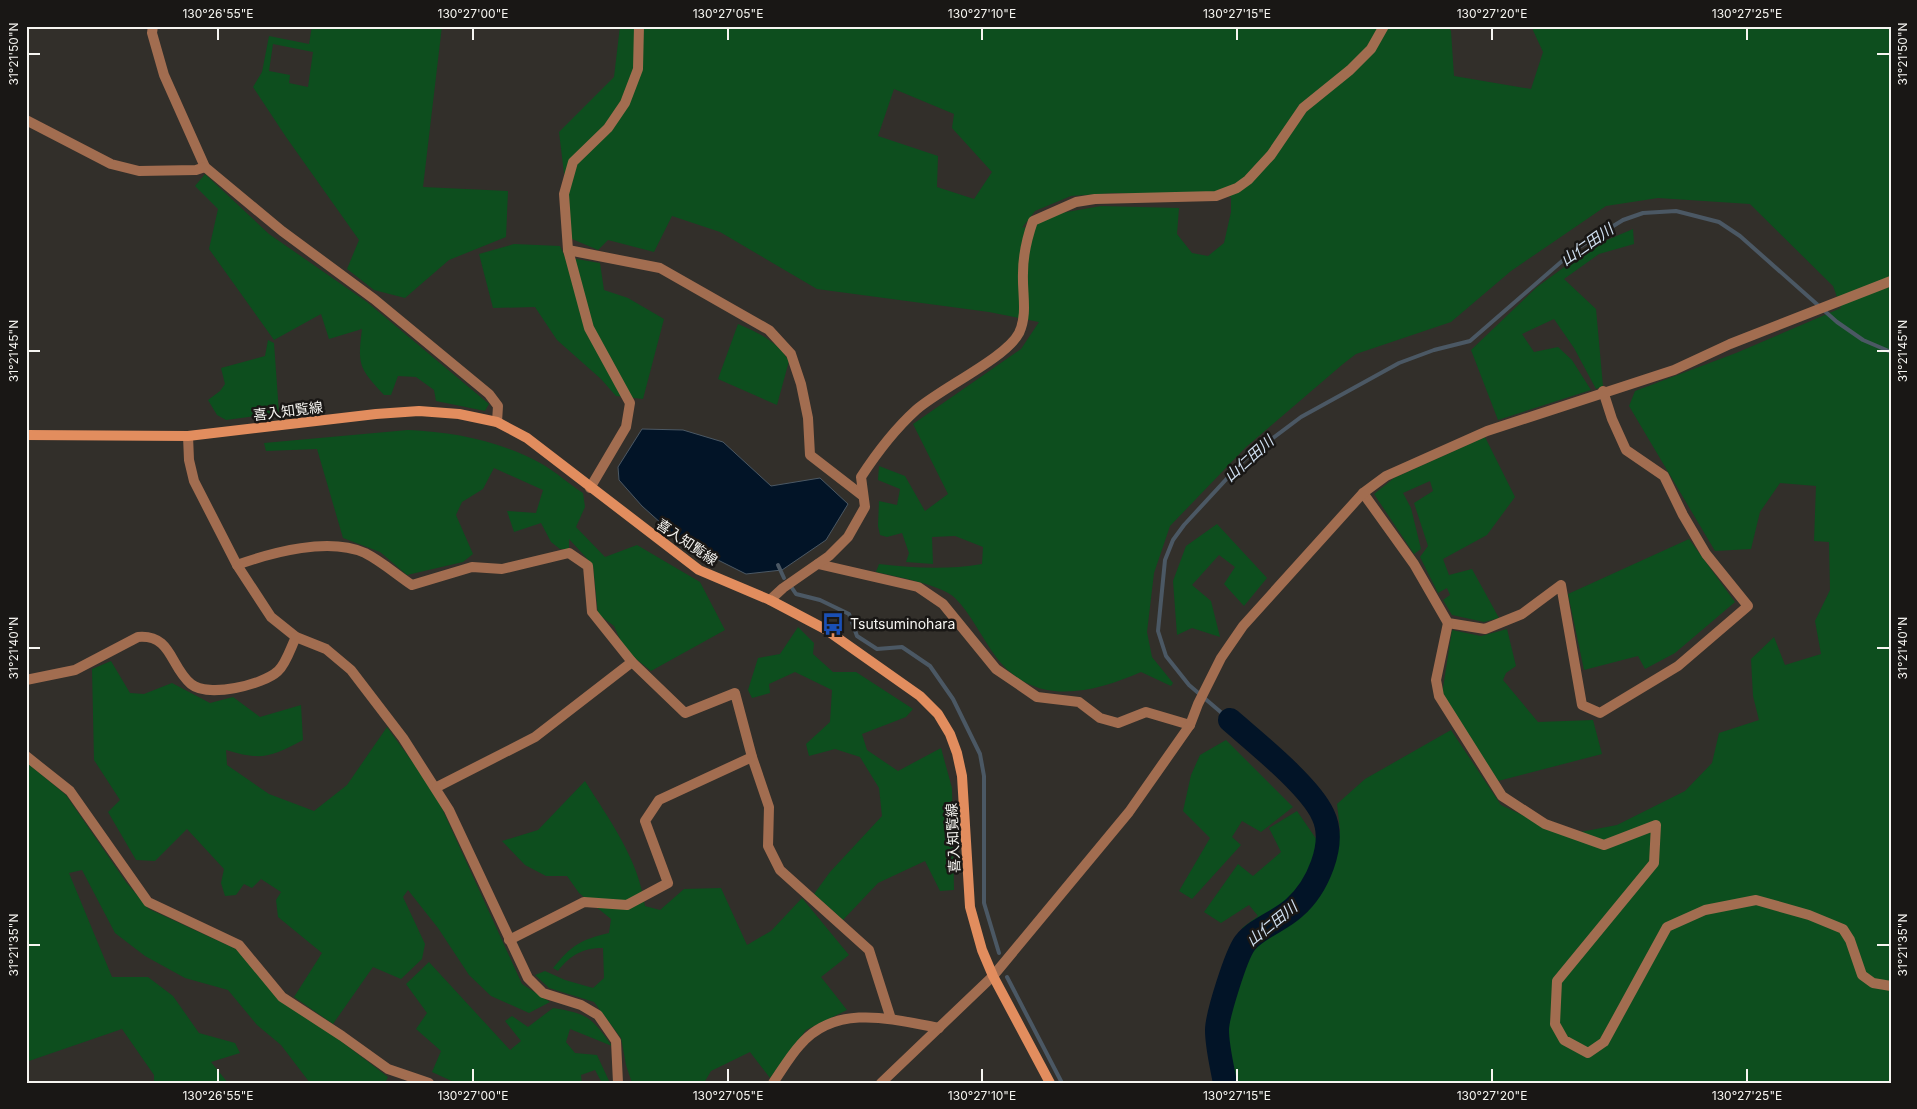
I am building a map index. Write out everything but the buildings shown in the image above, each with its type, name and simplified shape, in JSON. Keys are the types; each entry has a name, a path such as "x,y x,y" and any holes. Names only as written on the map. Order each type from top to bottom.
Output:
{"main road":[{"name":"喜入知覧線","path":"26,435 188,436 376,414 419,411 458,414 497,422 527,438 699,570 770,600 825,629 920,696 938,714 957,753 962,776 970,907 982,950 1050,1083"}],"street":[{"path":"153,26 152,34 164,75 205,167 282,231 374,299 489,394 498,406 497,422"},
{"path":"590,488 626,427 630,403 589,328 568,250 564,194 573,162 608,128 625,103 638,69 639,26"},
{"path":"770,600 783,588 818,564 848,537 865,507 861,477 874,457 916,410 953,383 1007,349 1018,334 1024,319 1022,274 1025,247 1032,221 1076,202 1095,199 1216,196 1237,188 1248,180 1271,155 1303,108 1350,70 1371,49 1384,26"},
{"path":"26,120 111,164 139,170 196,170 205,167"},
{"path":"568,250 660,268 769,330 791,354 801,384 808,418 810,455 863,496"},
{"path":"881,1083 994,976 1129,812 1190,725 1198,704 1221,658 1243,626 1363,493 1386,476 1487,431 1603,391 1674,370 1730,344 1891,281"},
{"path":"1448,623 1485,629 1522,614 1561,585 1582,705 1600,713 1678,666 1748,606 1706,554 1683,515 1664,476 1626,450 1603,391"},
{"path":"188,436 189,460 194,481 237,564 271,617 296,638 326,649 351,670 403,738 436,787 528,978 543,993 581,1005 598,1015 616,1041 618,1083"},
{"path":"1363,493 1414,564 1448,623 1436,680 1439,696 1502,796 1545,824 1604,846 1656,825 1654,863 1557,981 1555,1024 1564,1040 1588,1053 1604,1042 1666,927 1705,910 1756,900 1809,914 1843,929 1850,940 1862,975 1873,983 1891,986"},
{"path":"237,564 269,553 334,545 365,553 412,586 472,567 502,570 569,553 588,566 592,612 632,662 685,713 735,693 752,757 769,806 768,846 780,870 869,950 891,1019"},
{"path":"818,564 918,587 943,604 996,669 1037,697 1079,702 1100,718 1118,723 1146,712 1190,725"},
{"path":"26,680 75,670 138,637 148,636 159,639 191,684 205,691 230,690 270,677 280,670 296,638"},
{"path":"436,787 535,737 632,662"},
{"path":"26,756 70,791 148,902 240,945 282,997 388,1069 429,1083"},
{"path":"509,940 584,902 626,905 668,883 645,821 659,800 752,757"},
{"path":"773,1083 800,1044 814,1033 838,1020 857,1016 891,1019 939,1028"}],"green space":[{"path":"312,26 442,26 423,187 508,191 506,237 449,260 405,298 374,290 347,269 359,240 253,87 262,72 269,36 309,44","holes":["273,44 313,52 308,87 289,83 290,75 269,71"]},
{"path":"620,26 1448,26 1451,31 1454,76 1531,89 1543,52 1531,26 1891,26 1891,1083 1231,1083 1221,1040 1231,999 1250,944 1242,928 1258,916 1249,905 1221,923 1204,912 1238,864 1253,876 1281,852 1269,828 1297,811 1319,843 1336,843 1340,830 1337,804 1365,779 1451,730 1501,805 1565,835 1617,825 1685,791 1712,763 1719,733 1759,720 1753,696 1751,659 1774,637 1785,665 1821,654 1815,621 1830,590 1829,542 1814,541 1816,486 1780,483 1760,512 1751,549 1715,551 1629,406 1635,391 1736,353 1841,308 1833,286 1750,204 1658,198 1606,206 1511,271 1451,322 1356,354 1246,447 1170,526 1154,573 1147,632 1152,657 1173,683 1171,686 1141,672 1103,686 1083,690 1064,692 1045,690 1028,684 1011,673 996,657 961,604 949,593 917,582 876,572 879,564 930,568 982,564 983,547 955,536 932,537 933,564 906,562 909,553 902,533 887,537 880,535 878,526 879,501 897,505 900,489 878,480 879,466 905,476 925,511 948,494 913,424 1021,349 1039,322 989,312 817,289 720,232 672,216 654,252 608,240 598,250 572,239 559,132 614,77","holes":["894,89 954,114 952,128 992,172 974,199 937,187 938,156 878,136","1115,193 1231,197 1231,212 1224,243 1208,256 1192,253 1177,234 1179,208 1101,206 1061,213 1022,228 1035,211 1071,196"]},
{"path":"205,174 269,234 367,302 489,404 485,411 436,401 434,390 416,377 398,376 391,395 384,395 362,366 360,352 362,329 329,339 321,314 274,340 209,249 218,209 195,186"},
{"path":"1633,229 1634,244 1599,254 1564,279 1596,309 1603,386 1596,389 1574,348 1554,319 1522,334 1534,352 1558,347 1572,360 1591,390 1498,420 1471,350 1537,287 1593,246"},
{"path":"514,244 560,246 565,257 600,263 604,290 628,298 664,319 643,399 616,396 601,379 557,340 535,307 493,308 479,254"},
{"path":"738,324 760,334 773,343 789,361 777,405 718,379"},
{"path":"268,340 274,343 279,413 226,420 217,415 208,400 220,391 225,384 221,368 265,356"},
{"path":"408,430 443,433 477,439 510,449 547,467 583,493 585,507 576,527 605,557 637,545 700,582 725,630 651,671 625,650 614,626 598,614 593,565 569,539 569,549 560,549 551,542 541,523 514,532 507,511 536,513 543,490 494,468 483,489 462,502 456,515 473,554 463,562 407,575 380,552 343,538 317,449 266,451 264,443"},
{"path":"1485,437 1515,497 1487,535 1443,559 1449,575 1472,569 1499,618 1484,622 1452,615 1443,600 1450,595 1447,588 1438,593 1420,557 1428,546 1414,503 1433,491 1430,481 1403,493 1411,508 1421,549 1414,554 1374,494 1394,478"},
{"path":"1217,524 1267,578 1244,606 1224,584 1235,567 1219,555 1192,585 1211,601 1220,637 1192,628 1177,635 1173,581 1186,546"},
{"path":"1689,539 1735,602 1675,653 1645,669 1638,656 1584,670 1568,594"},
{"path":"798,627 814,643 813,654 833,672 856,672 913,709 906,717 862,734 867,750 898,771 941,748 952,788 954,890 940,891 925,861 878,883 843,920 814,894 830,872 882,816 879,788 860,757 835,749 809,756 806,744 830,722 832,690 795,672 769,684 770,693 752,698 748,690 758,658 780,654"},
{"path":"1507,629 1516,666 1506,673 1503,680 1538,722 1593,720 1602,754 1498,781 1442,694 1452,630 1481,636"},
{"path":"111,661 130,693 144,694 172,683 210,703 233,697 260,717 301,705 303,740 266,756 249,755 226,750 227,765 269,794 314,811 347,785 387,727 435,793 522,984 550,1002 529,1013 491,996 469,975 438,928 408,890 403,897 425,944 422,959 401,979 373,967 333,1024 294,997 322,953 278,917 276,900 281,892 261,879 252,888 244,884 236,895 225,896 221,883 224,869 187,829 155,861 136,860 108,812 120,800 94,760 92,669"},
{"path":"1226,740 1293,807 1261,832 1242,821 1232,837 1241,845 1192,899 1179,891 1210,838 1183,811 1191,775 1200,755"},
{"path":"26,762 66,795 126,882 149,909 236,949 279,1000 337,1038 388,1077 385,1083 310,1083 281,1045 257,1025 228,990 185,978 145,956 115,933 82,870 69,873 112,977 148,977 173,996 199,1033 235,1043 240,1053 211,1062 228,1083 154,1083 154,1075 122,1029 26,1062"},
{"path":"585,781 630,856 645,906 660,910 684,889 721,888 747,945 771,931 802,898 849,955 821,977 847,1010 806,1030 770,1078 750,1052 711,1071 704,1083 632,1083 626,1065 621,1038 594,1002 549,988 535,975 545,971 565,980 593,988 604,978 603,948 583,951 567,961 558,971 553,968 577,944 609,933 611,919 579,893 567,876 546,876 525,865 502,841 538,830"},
{"path":"429,962 510,1050 521,1041 505,1021 512,1016 528,1027 553,1008 574,1012 588,1018 612,1046 570,1029 566,1042 575,1053 597,1055 610,1083 602,1083 595,1070 581,1075 582,1083 456,1083 432,1072 441,1051 416,1029 427,1013 406,984"}],"water":[{"path":"642,429 683,430 723,442 771,486 820,478 848,504 826,540 782,570 746,574 682,542 642,506 619,480 618,467"}],"waterway":[{"name":"山仁田川","path":"1230,720 1189,685 1166,656 1158,631 1165,560 1173,540 1184,525 1245,459 1301,417 1399,363 1434,350 1470,341 1576,249 1623,220 1643,213 1676,211 1719,222 1740,236 1837,322 1863,340 1891,352"},
{"path":"778,565 784,578"},
{"path":"792,588 796,594 820,600 849,614 857,636 877,649 902,647 930,666 953,699 980,754 984,776 984,903 999,953"},
{"name":"山仁田川","path":"1225,1083 1217,1030 1223,999 1241,950 1250,938 1294,908 1310,889 1322,865 1328,839 1327,827 1316,803 1281,765 1230,720"},
{"path":"1007,977 1062,1083"}],"place":[{"name":"Tsutsuminohara","path":"833,624"}]}
